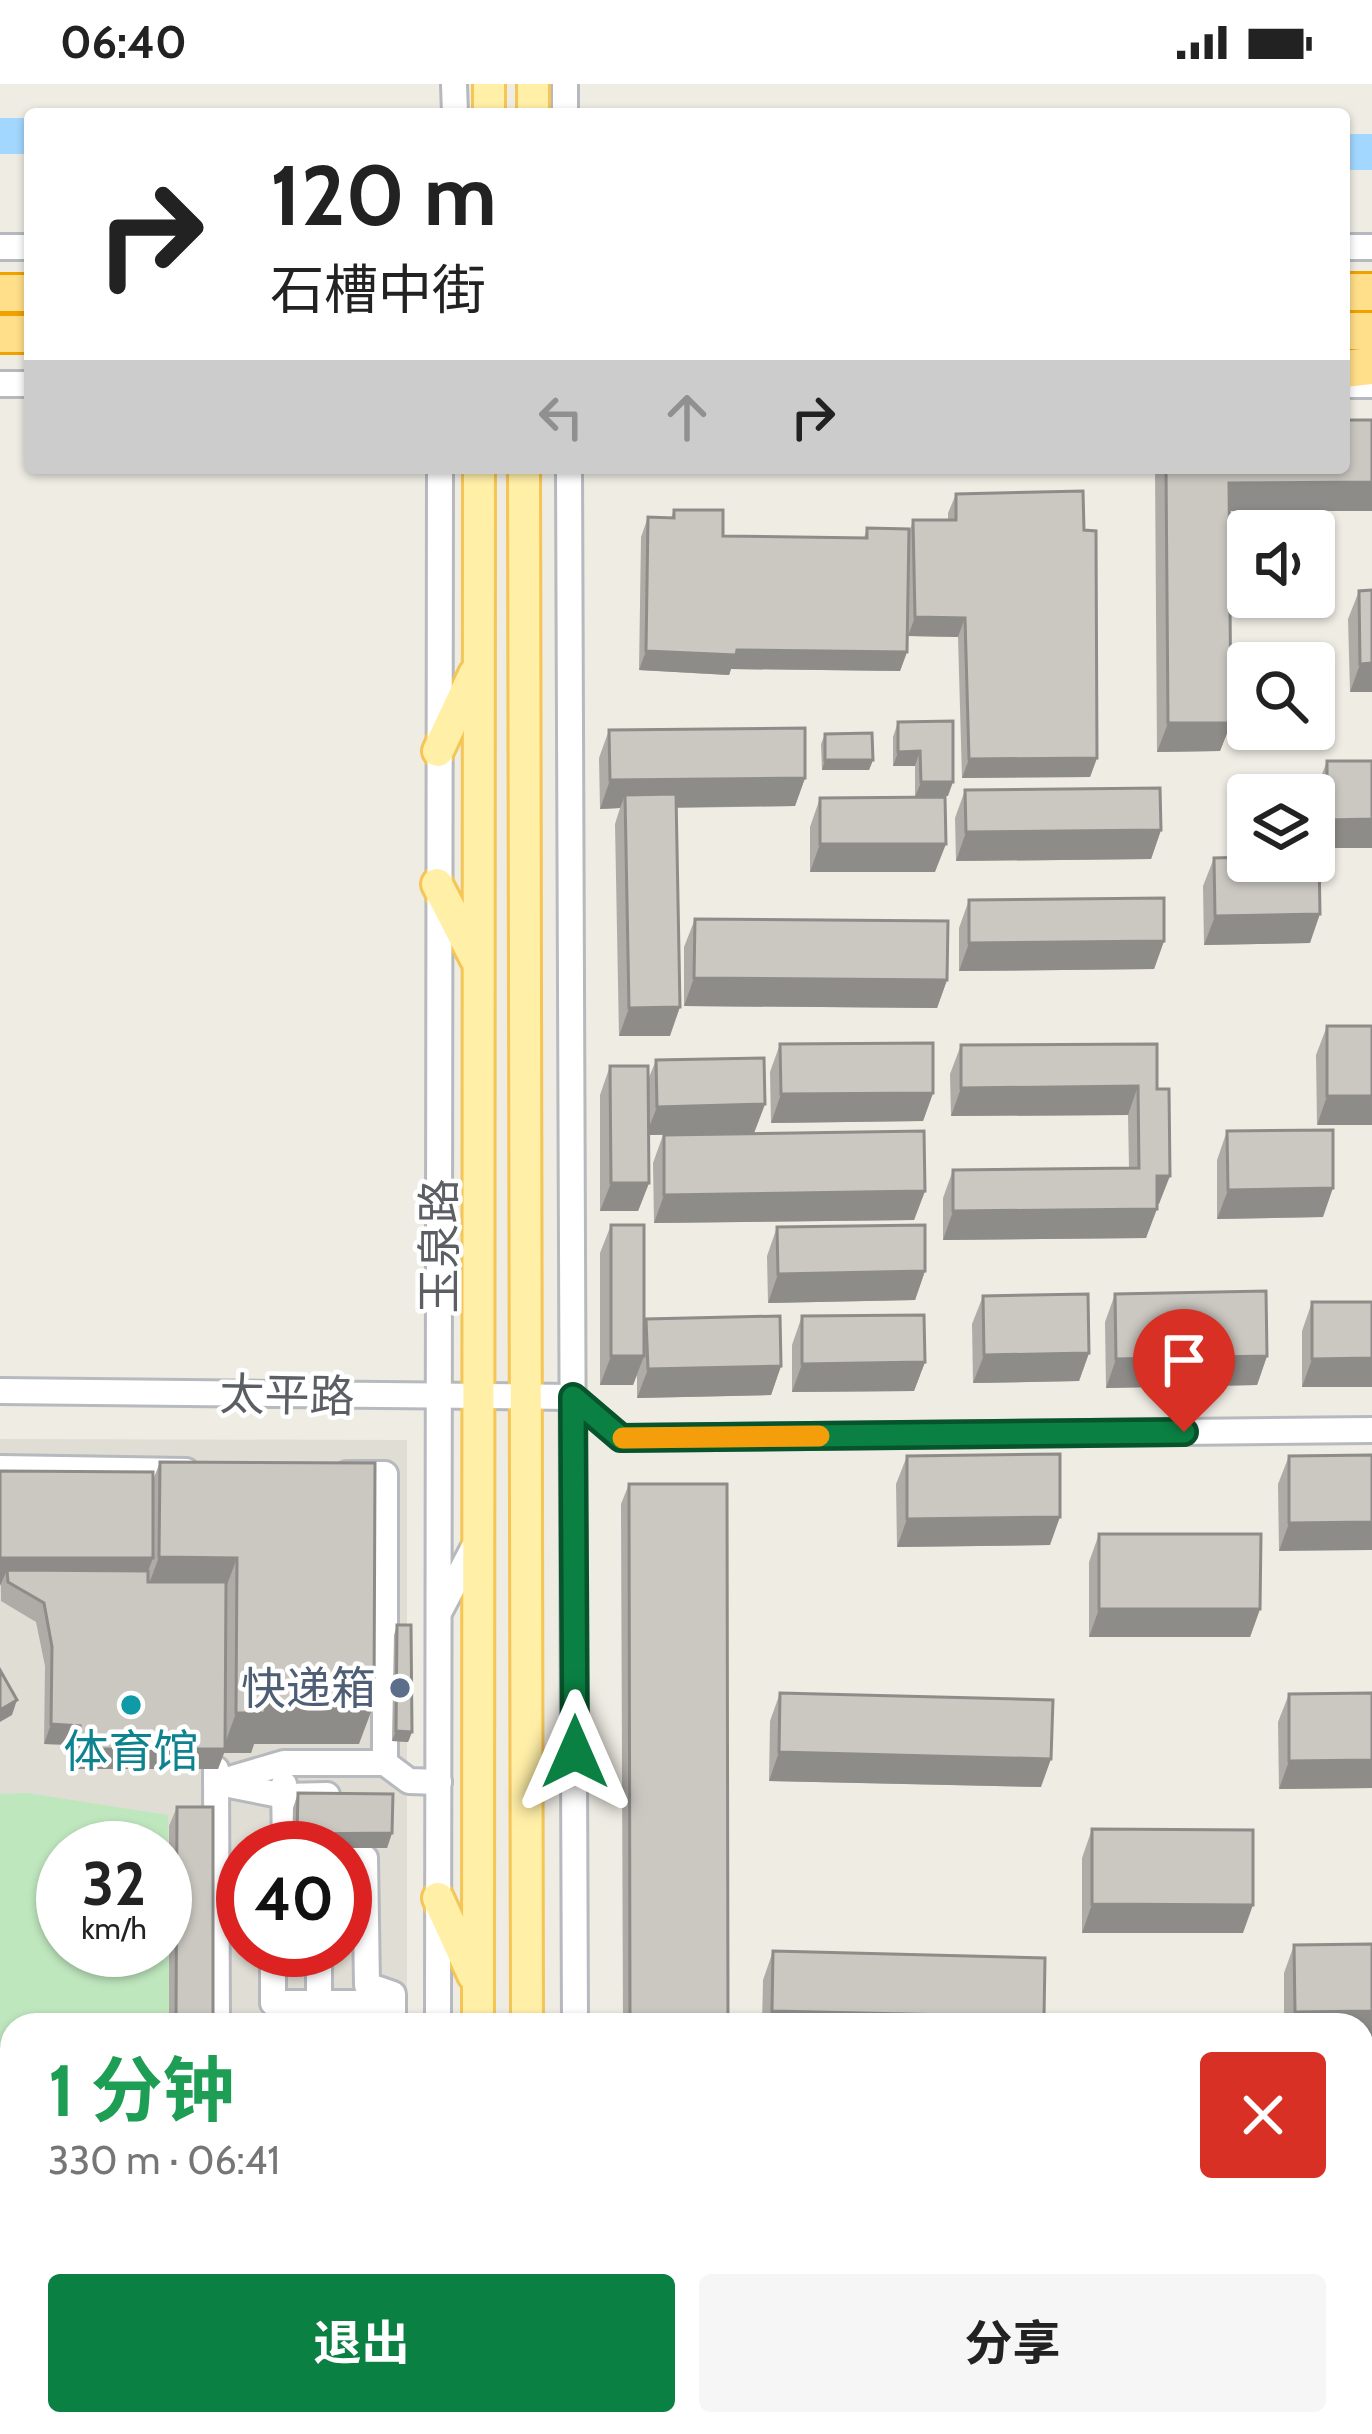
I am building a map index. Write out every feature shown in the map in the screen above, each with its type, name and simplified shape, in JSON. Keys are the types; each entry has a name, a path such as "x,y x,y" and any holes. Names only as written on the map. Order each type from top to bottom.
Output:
{"main road":[{"name":"玉泉路","path":"478,2013 479,474"},
{"name":"玉泉路","path":"524,474 526,2013"},
{"path":"437,751 479,663"},
{"path":"437,884 479,966"},
{"path":"438,1898 478,1987"}],"street":[{"name":"玉泉路","path":"438,2013 440,474"},
{"path":"568,474 575,2013"},
{"name":"太平路","path":"0,1391 573,1397"},
{"path":"573,1397 621,1438 1372,1430"},
{"path":"0,1468 219,1472"},
{"path":"314,1473 385,1474 385,1763 398,1788 439,1782"},
{"path":"440,1612 479,1537"},
{"path":"216,1776 284,1763 385,1763"},
{"path":"284,1763 284,1821"},
{"path":"216,1776 284,1796 346,1795"},
{"path":"216,1776 217,2013"},
{"path":"273,1977 273,2003 319,2002 387,2013"},
{"path":"319,1977 319,2002"},
{"path":"367,1977 367,1985 393,1994 393,2013"}],"shaded area":[{"path":"0,1439 407,1440 407,2013 0,2013"}],"green space":[{"path":"27,1793 168,1815 168,1821 36,1821 36,1977 169,1977 169,2013 0,2013 0,1794"}],"building":[{"path":"1350,420 1372,420 1372,482 1229,483 1227,723 1168,723 1166,474 1350,474"},
{"path":"1083,491 1084,530 1096,531 1097,758 969,759 965,618 915,617 913,520 956,520 956,494"},
{"path":"674,510 723,510 723,536 867,538 867,528 909,529 907,652 737,650 736,655 646,651 648,517 674,518"},
{"path":"1372,590 1372,663 1360,664 1359,591"},
{"path":"953,721 953,782 921,782 920,751 898,752 898,722"},
{"path":"805,728 805,778 610,780 609,730"},
{"path":"872,733 873,760 825,760 825,734"},
{"path":"1327,761 1372,761 1372,819 1335,820 1335,774 1327,774"},
{"path":"1160,788 1161,830 966,832 965,790"},
{"path":"676,794 680,1007 629,1008 625,795"},
{"path":"945,797 946,844 820,844 820,798"},
{"path":"1214,858 1227,858 1227,882 1319,882 1320,914 1215,916"},
{"path":"1164,898 1164,941 969,943 969,900"},
{"path":"695,919 948,921 947,980 694,978"},
{"path":"1327,1026 1372,1026 1372,1096 1327,1096"},
{"path":"933,1043 933,1093 781,1094 780,1044"},
{"path":"1157,1044 1157,1089 1169,1089 1170,1176 1157,1176 1157,1209 953,1211 953,1170 1139,1168 1138,1086 961,1088 961,1045"},
{"path":"764,1058 765,1104 657,1107 656,1060"},
{"path":"610,1066 648,1066 649,1183 611,1183"},
{"path":"1333,1130 1333,1188 1228,1190 1227,1131"},
{"path":"924,1131 925,1191 664,1195 664,1135"},
{"path":"611,1225 644,1225 644,1356 611,1356"},
{"path":"925,1225 925,1271 778,1274 777,1227"},
{"path":"1266,1291 1267,1356 1116,1359 1115,1294"},
{"path":"1088,1294 1089,1353 984,1355 983,1296"},
{"path":"1312,1302 1372,1302 1372,1358 1312,1359"},
{"path":"924,1315 925,1362 802,1364 802,1316"},
{"path":"780,1316 781,1366 648,1369 646,1319"},
{"path":"1060,1454 1060,1517 907,1519 907,1456"},
{"path":"1372,1455 1372,1522 1289,1523 1289,1456"},
{"path":"160,1462 375,1463 374,1704 266,1704 265,1713 236,1713 237,1558 159,1557"},
{"path":"0,1471 153,1472 153,1558 0,1558"},
{"path":"629,1484 727,1484 728,2013 630,2013"},
{"path":"1099,1534 1261,1534 1260,1609 1099,1609"},
{"name":"体育馆","path":"7,1570 148,1571 148,1582 226,1582 225,1749 80,1749 80,1726 51,1724 52,1647 44,1603 8,1582"},
{"name":"快递箱","path":"397,1625 411,1625 412,1732 396,1731"},
{"path":"0,1670 17,1700 0,1710"},
{"path":"780,1693 1053,1700 1051,1759 779,1752"},
{"path":"1372,1693 1372,1760 1289,1761 1289,1694"},
{"path":"298,1793 393,1794 392,1833 372,1833 372,1821 297,1821"},
{"path":"177,1807 213,1807 213,2013 176,2013 176,1977 192,1977 192,1821 177,1821"},
{"path":"1092,1829 1253,1830 1253,1905 1092,1904"},
{"path":"1372,1944 1372,2011 1295,2012 1294,1945"},
{"path":"773,1951 1045,1958 1044,2013 772,2011"}],"waterway":[{"path":"0,136 24,136"},
{"path":"1350,152 1372,152"}],"slow traffic":[{"path":"623,1438 819,1436"}],"place":[{"name":"快递箱","path":"400,1688"},
{"name":"体育馆","path":"131,1705"}],"route":[{"path":"575,1752 573,1397 621,1438 1184,1432"}]}
